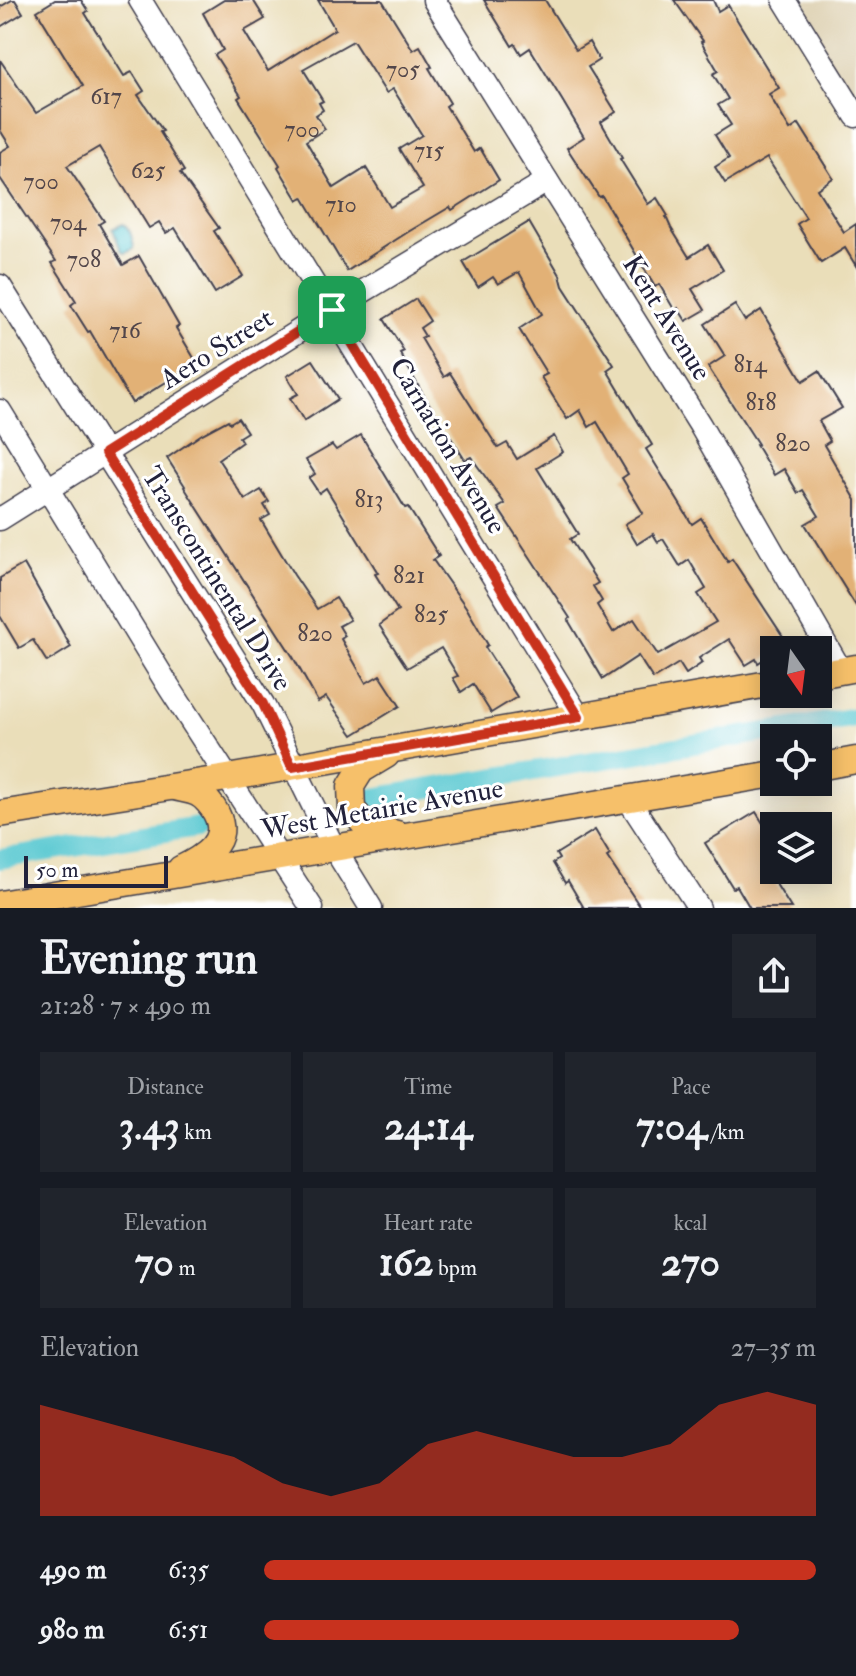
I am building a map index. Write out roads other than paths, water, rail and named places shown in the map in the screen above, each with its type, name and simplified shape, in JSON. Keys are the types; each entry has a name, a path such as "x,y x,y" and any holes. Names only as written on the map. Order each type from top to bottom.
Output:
{"main road":[{"name":"West Metairie Avenue","path":"0,814 760,685"},
{"path":"396,749 361,770 351,786 352,809 366,826 387,833 412,835"},
{"path":"832,764 856,760"},
{"name":"West Metairie Avenue","path":"0,904 760,776"},
{"path":"163,877 205,858 218,841 222,827 215,811 201,794 172,787"}],"street":[{"name":"Carnation Avenue","path":"140,0 579,717"},
{"name":"Kent Avenue","path":"434,0 700,425 838,671"},
{"path":"784,0 856,116"},
{"name":"Aero Street","path":"0,519 332,310 547,181"},
{"name":"Transcontinental Drive","path":"0,286 263,704 334,848 371,908"},
{"path":"0,411 227,778 312,908"},
{"path":"628,799 699,908"}],"water":[{"path":"123,224 130,232 134,249 125,253 113,229"}],"waterway":[{"path":"372,798 856,717"},
{"path":"0,859 198,827"}]}
